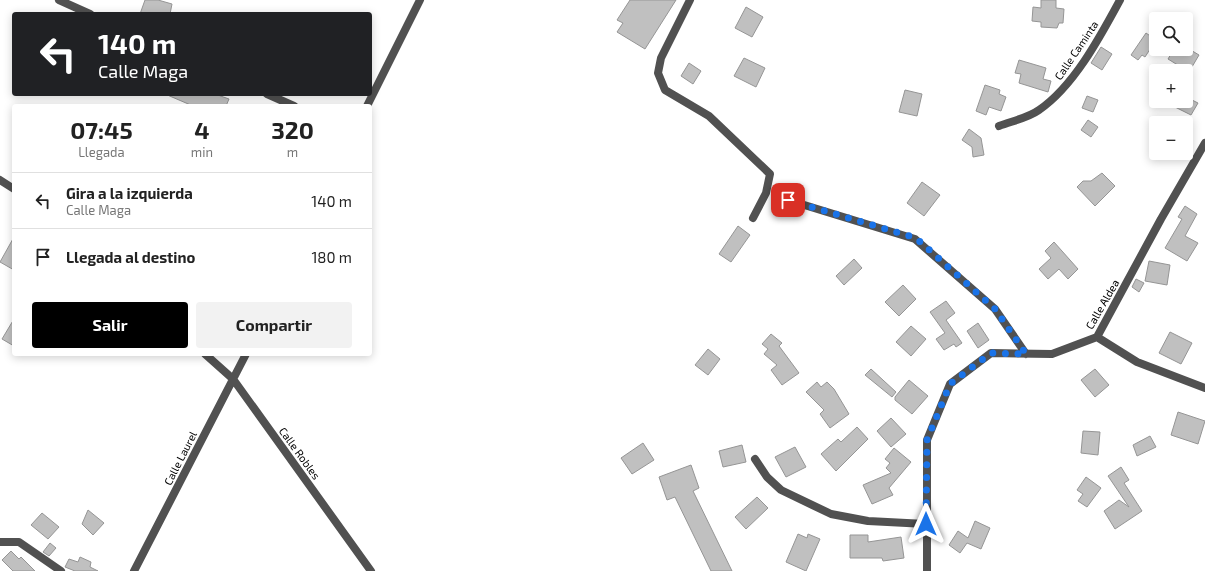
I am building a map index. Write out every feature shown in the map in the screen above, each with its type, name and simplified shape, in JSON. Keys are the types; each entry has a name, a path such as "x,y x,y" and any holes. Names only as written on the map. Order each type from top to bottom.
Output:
{"street":[{"path":"59,0 86,12"},
{"path":"372,96 420,0"},
{"path":"690,0 661,58 658,73 665,90 709,116 770,174 766,193 753,218"},
{"name":"Calle Caminta","path":"999,126 1038,111 1059,94 1080,68 1120,0"},
{"path":"272,96 290,104"},
{"name":"Calle Aldea","path":"927,571 927,440 950,384 991,353 1052,354 1097,338 1161,219 1205,143"},
{"path":"0,180 12,188"},
{"path":"790,200 788,200 916,238 995,309 1026,354"},
{"path":"1097,338 1137,362 1205,388"},
{"name":"Calle Robles","path":"207,356 234,379 371,571"},
{"name":"Calle Laurel","path":"134,571 245,356"},
{"path":"755,459 767,477 781,490 831,514 868,521 926,524"},
{"path":"0,542 19,542 61,571"}],"building":[{"path":"145,0 158,0 172,4 170,12 141,12"},
{"path":"630,0 676,0 645,49 617,32 623,23 617,20"},
{"path":"1041,0 1056,0 1056,8 1064,9 1063,23 1059,23 1057,28 1041,27 1041,22 1032,21 1033,7 1041,8"},
{"path":"746,7 763,17 752,37 735,28"},
{"path":"1146,33 1149,35 1149,51 1145,57 1142,55 1138,60 1131,55"},
{"path":"1101,47 1112,54 1102,70 1091,63"},
{"path":"1193,51 1199,55 1193,65 1176,64 1168,59 1170,56 1193,56"},
{"path":"744,58 765,68 756,87 734,76"},
{"path":"1019,60 1046,68 1043,79 1051,81 1048,92 1019,83 1021,74 1015,73"},
{"path":"689,63 701,71 693,84 681,76"},
{"path":"985,85 1000,90 999,94 1006,97 1001,111 989,107 986,115 976,111"},
{"path":"905,90 922,94 917,116 899,112"},
{"path":"170,96 221,96 229,99 227,104 188,104"},
{"path":"1087,96 1098,100 1093,112 1082,108"},
{"path":"1193,100 1198,103 1191,115 1177,108 1193,108"},
{"path":"1088,120 1098,127 1091,137 1081,130"},
{"path":"969,129 981,138 984,155 973,157 972,147 962,140"},
{"path":"1102,173 1115,186 1095,206 1077,187 1083,181 1091,181"},
{"path":"922,182 940,195 924,216 907,203"},
{"path":"1185,206 1197,214 1185,236 1198,243 1187,261 1165,248 1182,219 1178,217"},
{"path":"738,226 750,235 731,262 719,254"},
{"path":"12,241 12,269 0,262"},
{"path":"1054,242 1078,269 1068,279 1059,269 1048,279 1039,269 1051,258 1045,251"},
{"path":"854,259 862,268 844,285 836,276"},
{"path":"1149,261 1170,265 1167,285 1145,281"},
{"path":"1136,279 1144,283 1139,292 1132,287"},
{"path":"903,285 916,299 899,316 885,302"},
{"path":"946,301 955,313 946,320 962,343 956,347 954,344 944,350 936,339 945,333 930,312"},
{"path":"12,322 12,345 2,339"},
{"path":"978,323 989,340 978,348 967,331"},
{"path":"911,326 926,339 911,356 896,342"},
{"path":"1170,332 1192,343 1181,364 1159,353"},
{"path":"771,334 782,343 779,346 799,373 782,385 771,370 777,365 764,354 768,349 762,344"},
{"path":"708,349 720,359 708,375 695,365"},
{"path":"871,369 896,392 892,397 865,375"},
{"path":"1095,369 1109,385 1095,397 1081,380"},
{"path":"909,380 928,396 912,414 895,400 895,397"},
{"path":"817,382 821,387 827,382 834,389 849,414 830,428 820,414 824,410 806,392"},
{"path":"1178,412 1205,421 1198,444 1171,435"},
{"path":"891,418 906,434 891,447 877,431"},
{"path":"857,427 868,439 836,471 821,454 838,439 841,442"},
{"path":"1083,431 1100,432 1098,455 1081,453"},
{"path":"1150,436 1156,447 1137,456 1133,445"},
{"path":"643,443 654,460 632,474 621,458"},
{"path":"742,445 746,462 723,467 719,451"},
{"path":"795,447 806,467 786,477 775,457"},
{"path":"894,448 911,462 889,488 893,495 872,504 863,485 891,473 886,468 890,463 885,459"},
{"path":"691,465 699,488 693,491 732,571 711,571 675,497 667,500 659,477"},
{"path":"1121,467 1129,480 1124,483 1142,511 1115,529 1104,511 1119,500 1129,507 1108,476"},
{"path":"1086,477 1101,488 1087,507 1078,501 1083,494 1077,490"},
{"path":"757,497 768,508 746,529 735,517"},
{"path":"88,510 104,523 93,535 82,524"},
{"path":"42,513 59,527 48,539 31,525"},
{"path":"975,521 990,528 981,549 967,543 960,553 949,545 958,531 968,538"},
{"path":"798,534 807,538 808,534 820,539 806,571 786,562"},
{"path":"850,535 868,535 868,542 901,537 904,558 883,561 882,558 850,558"},
{"path":"50,543 56,548 49,556 43,552"},
{"path":"11,551 19,559 21,557 35,571 13,571 2,560"},
{"path":"80,557 91,562 90,567 98,571 75,571 65,567 69,559 78,562"}],"route":[{"path":"788,200 878,228 916,238 995,309 1026,354 991,353 950,384 927,440 926,524"}]}
